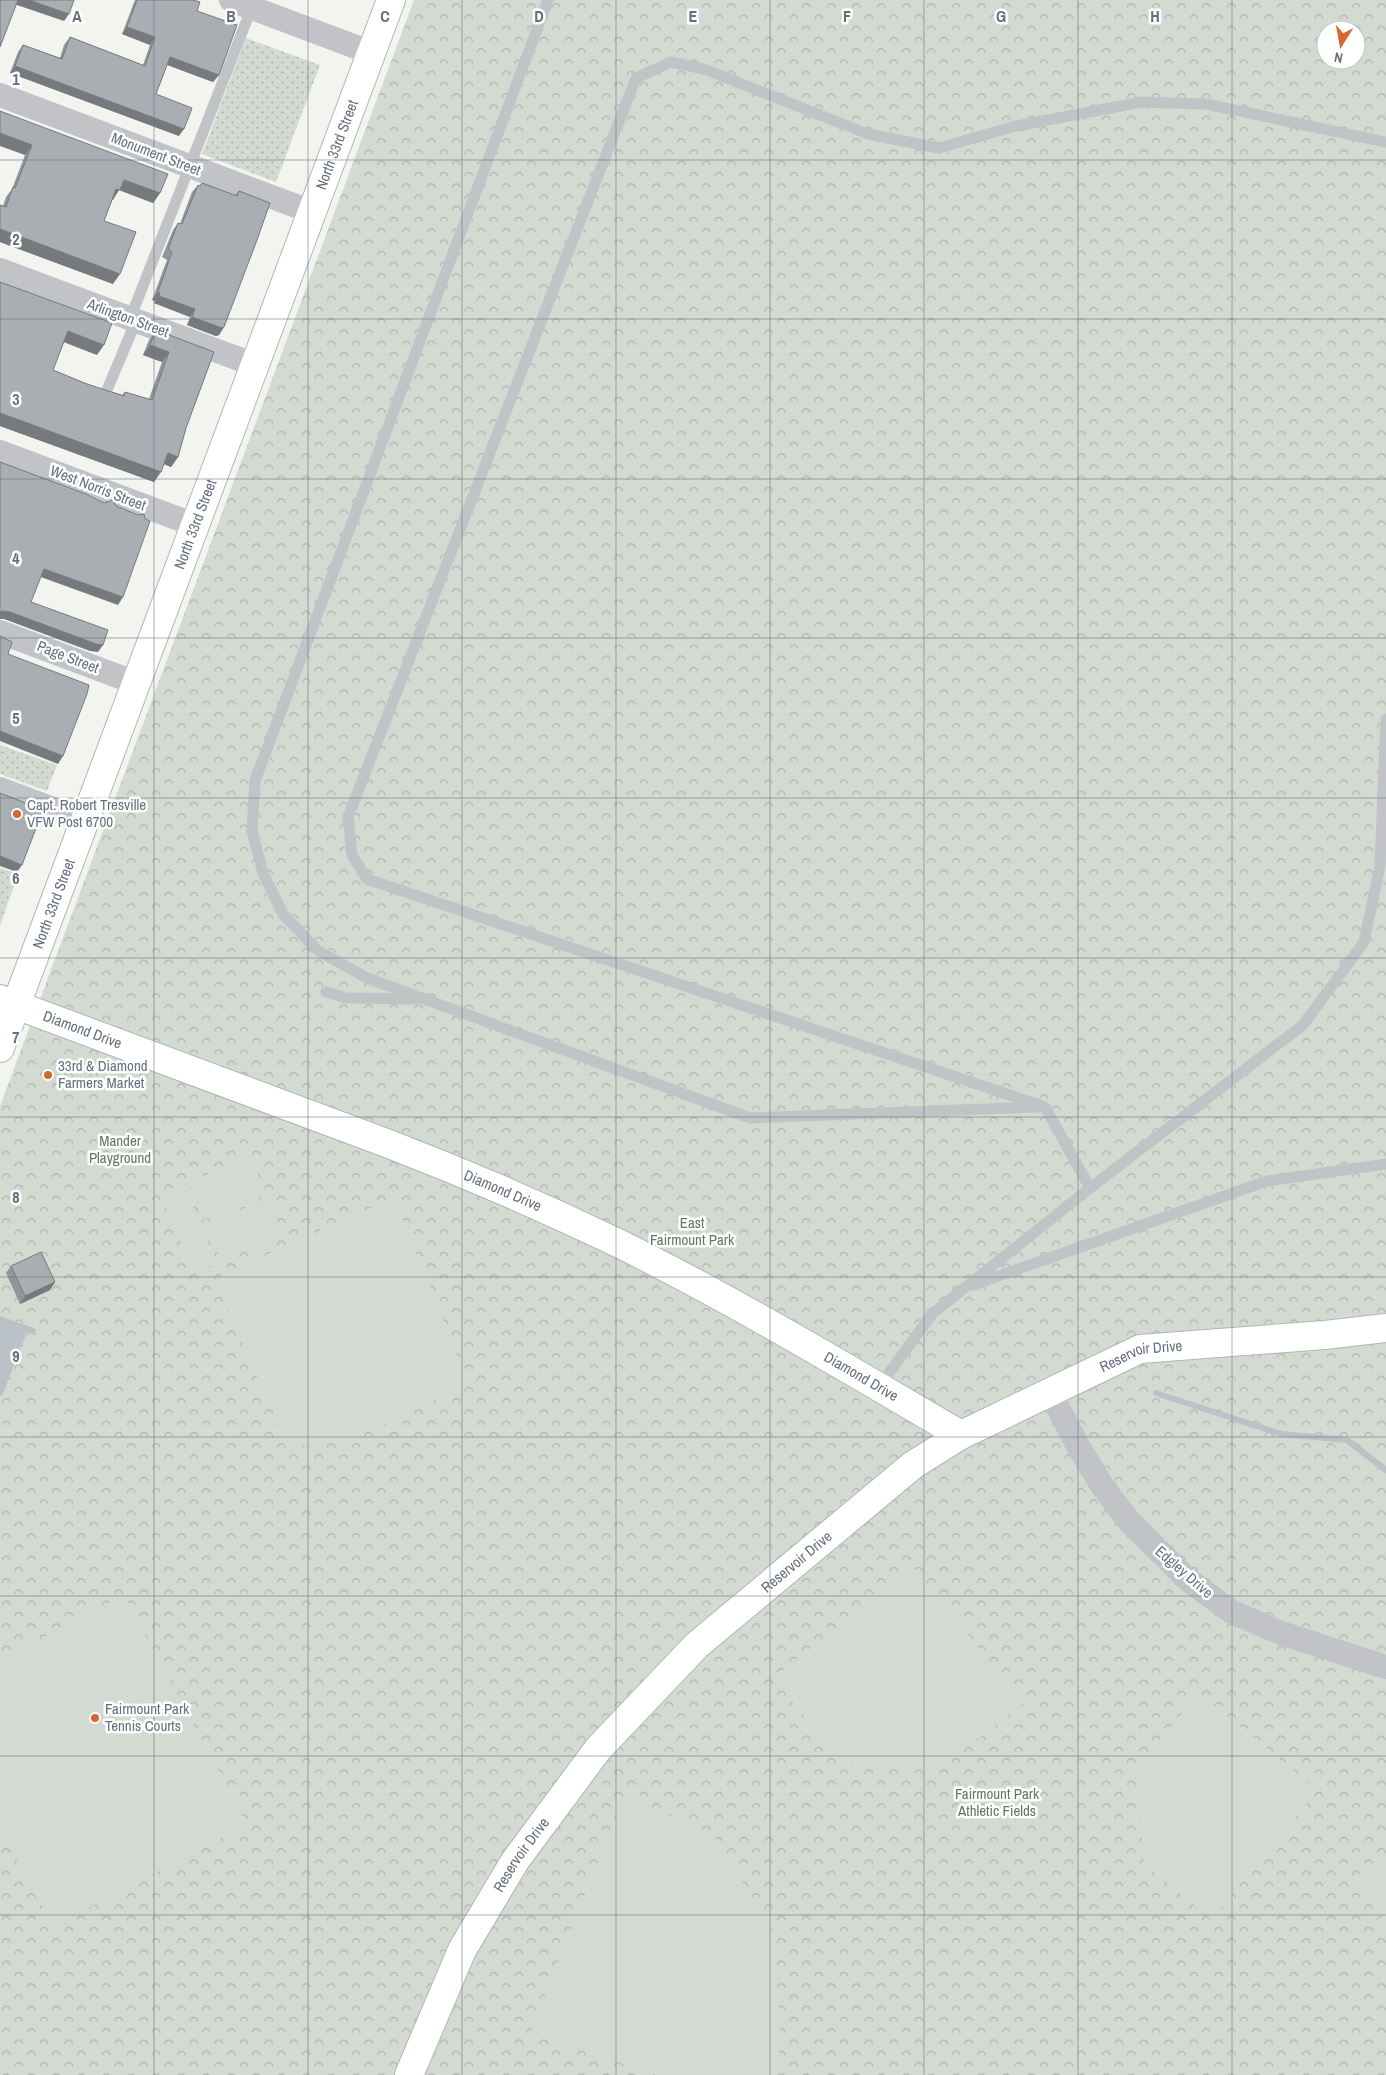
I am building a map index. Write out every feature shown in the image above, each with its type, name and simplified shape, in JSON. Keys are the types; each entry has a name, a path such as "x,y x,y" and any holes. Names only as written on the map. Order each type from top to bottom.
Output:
{"street":[{"name":"North 33rd Street","path":"0,1048 8,1002 85,821 392,0"},
{"path":"242,4 372,52"},
{"name":"Monument Street","path":"0,95 312,212"},
{"name":"Arlington Street","path":"0,270 255,365"},
{"name":"West Norris Street","path":"0,452 195,525"},
{"name":"Page Street","path":"0,632 136,683"},
{"path":"0,789 85,821"},
{"name":"Diamond Drive","path":"8,1002 389,1144 509,1193 670,1269 754,1315 961,1435"},
{"name":"Reservoir Drive","path":"409,2075 462,1950 515,1861 598,1749 697,1645 913,1465 961,1435 1140,1349 1325,1335 1386,1328"},
{"name":"Edgley Drive","path":"1050,1392 1077,1444 1101,1484 1128,1520 1188,1579 1232,1612 1281,1633 1386,1667"}],"lane":[{"path":"548,0 255,780 252,832 263,873 283,914 317,950 367,978 750,1118 1045,1107"},
{"path":"108,390 189,166 242,4"},
{"path":"1090,1188 1045,1107 368,879 352,855 348,817 636,78 671,62 704,69 868,134 939,148 1012,128 1141,102 1206,104 1386,142"},
{"path":"878,1388 932,1314 1090,1188 1303,1024 1364,942 1380,866 1386,719"},
{"path":"326,992 346,998 425,999"},
{"path":"965,1288 1267,1181 1386,1164"}],"green space":[{"name":"East Fairmount Park","path":"414,0 1386,0 1386,2075 0,2075 0,1106"},
{"path":"246,38 320,65 276,182 202,154"},
{"path":"0,745 57,765 47,791 0,774"},
{"path":"0,868 18,874 0,926"},
{"path":"251,1157 266,1194 204,1220 188,1182"},
{"path":"184,1183 199,1221 176,1231 160,1193"},
{"path":"268,1198 283,1236 221,1261 205,1224"},
{"path":"394,1198 463,1370 461,1382 414,1411 322,1446 308,1447 290,1437 279,1425 217,1287 221,1275"},
{"path":"201,1225 217,1263 193,1273 178,1235"},
{"path":"913,1567 1023,1703 944,1766 840,1761 773,1678"},
{"name":"Fairmount Park Tennis Courts","path":"124,1595 247,1824 53,1927 0,1829 0,1661"},
{"path":"1199,1693 1318,1790 1211,1919 1144,1864 1136,1769"},
{"path":"625,1794 715,1838 774,1933 781,2046 772,2075 656,2075 531,2031"},
{"path":"1386,1858 1386,1923 1356,1876"}],"shaded area":[{"path":"0,1316 36,1329 34,1335 27,1332 2,1396 0,1395"}],"building":[{"path":"0,0 18,0 0,47"},
{"path":"29,0 74,0 69,14"},
{"path":"137,0 193,0 200,2 197,11 237,25 219,75 170,57 156,94 192,108 184,129 15,66 23,45 62,59 70,37 145,66 155,37 127,27"},
{"path":"0,111 168,174 160,193 124,180 120,190 116,189 104,221 136,232 120,274 0,229 0,205 6,207 32,145 0,133"},
{"path":"202,183 237,196 239,191 270,203 224,327 222,328 192,317 195,309 159,296 160,293 158,292 172,252 168,249 178,223 182,224 198,185 200,186"},
{"path":"0,282 112,323 104,345 68,331 53,370 87,384 124,396 125,392 152,400 169,352 150,345 156,330 214,352 186,428 178,457 168,453 161,472 0,413"},
{"path":"0,462 86,494 104,503 113,500 116,506 138,515 144,514 145,519 150,521 123,597 44,569 31,602 108,630 103,645 10,612 0,612"},
{"path":"0,636 12,642 8,654 89,685 63,756 0,731"},
{"path":"0,793 43,810 22,865 0,856"},
{"path":"41,1252 55,1282 25,1296 11,1266"}],"waterway":[{"path":"1156,1393 1281,1434 1347,1440 1386,1470"}],"place":[{"name":"Capt. Robert Tresville VFW Post 6700","path":"17,814"},
{"name":"33rd & Diamond Farmers Market","path":"48,1075"},
{"name":"Fairmount Park Tennis Courts","path":"95,1718"}],"park label":[{"name":"Mander Playground","path":"120,1150"},
{"name":"Fairmount Park Athletic Fields","path":"997,1802"}]}
